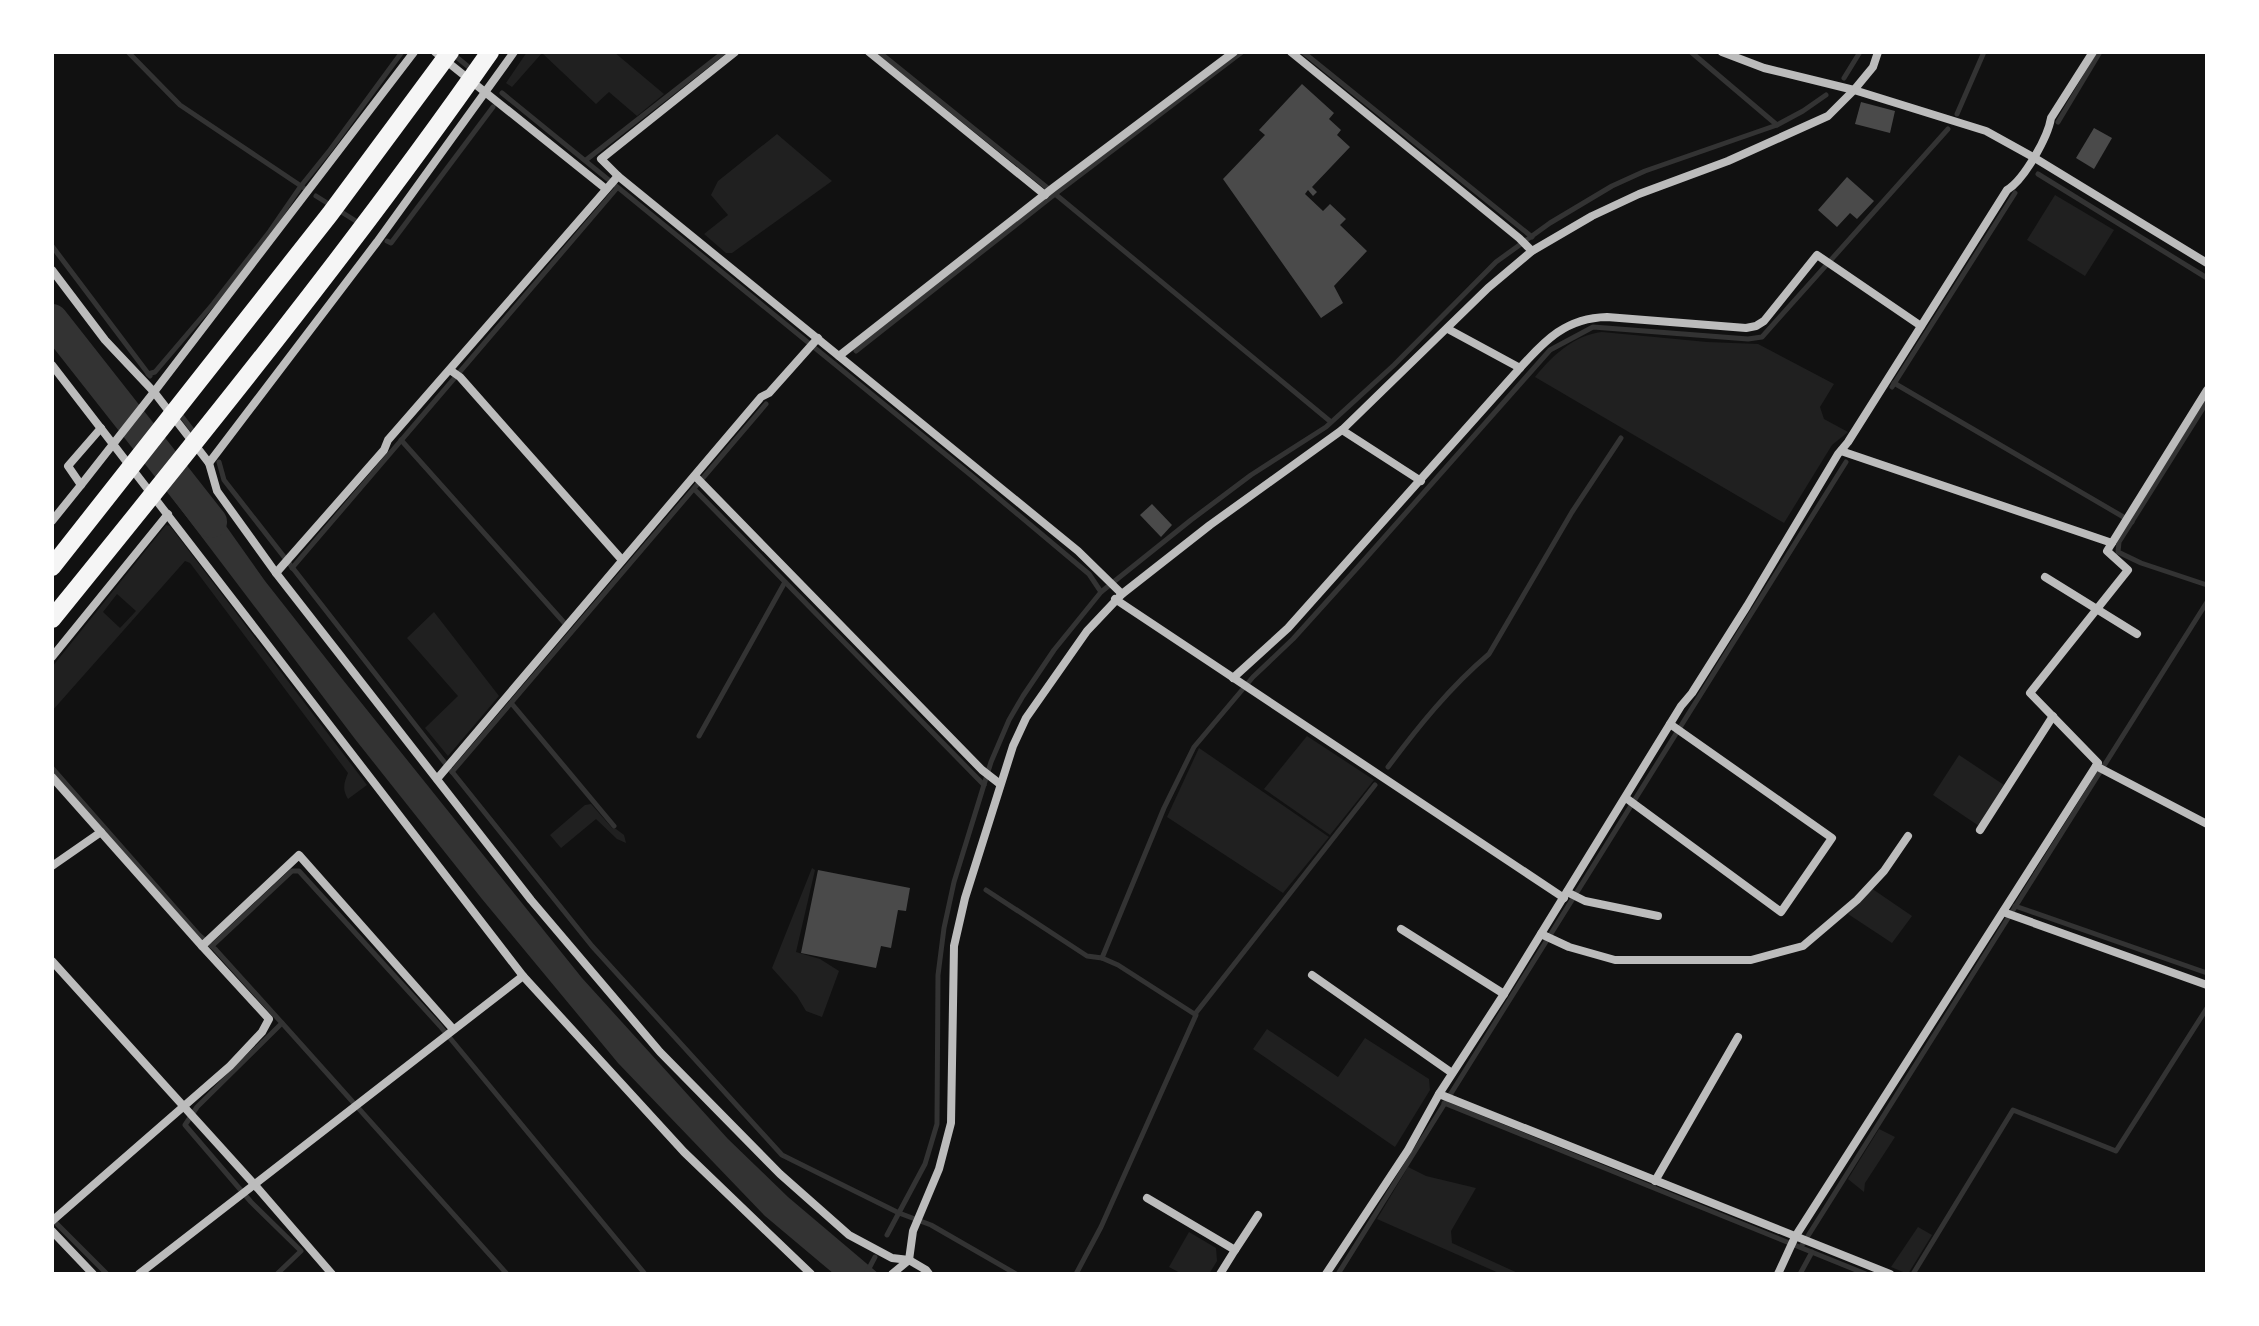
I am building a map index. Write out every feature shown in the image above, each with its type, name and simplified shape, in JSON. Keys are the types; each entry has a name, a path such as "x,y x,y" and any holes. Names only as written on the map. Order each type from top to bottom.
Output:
{"highway":[{"path":"52,567 330,214 450,52"},
{"path":"52,619 348,247 490,52"}],"street":[{"path":"52,521 414,52"},
{"path":"435,52 486,93 612,182 813,343 839,356 1078,551 1118,594 1237,681 1566,895 1658,916"},
{"path":"209,463 377,242 514,52"},
{"path":"612,182 601,159 735,52"},
{"path":"869,52 1049,192"},
{"path":"839,356 1234,52"},
{"path":"1291,52 1530,249"},
{"path":"1722,52 1764,68 1854,90 1986,131 2207,263"},
{"path":"893,1272 909,1260 915,1227 939,1169 951,1123 954,946 997,782 1026,718 1073,650 1118,594 1342,430 1530,249 1639,194 1752,151 1828,116 1873,67 1878,52"},
{"path":"1326,1274 1445,1096 1452,1073 1747,606 1841,451 2007,190 2015,185 2033,157 2049,129 2051,118 2093,52"},
{"path":"276,573 384,450 388,440 455,373 612,182"},
{"path":"1237,681 1421,481 1545,340 1569,325 1591,317 1607,317 1746,328 1756,326 1764,321 1817,255 1921,326"},
{"path":"52,270 105,340 154,392 209,463 217,491 276,573 439,775 531,900 660,1052 780,1174 849,1235 892,1258 909,1260 929,1274"},
{"path":"1448,329 1520,368"},
{"path":"439,775 622,560 699,480 761,397 769,393 813,343"},
{"path":"52,365 523,976 684,1152 811,1274"},
{"path":"455,373 622,560"},
{"path":"2207,390 2107,551 2128,570 2030,693 2100,768 2207,824"},
{"path":"81,485 68,466 101,428"},
{"path":"1342,430 1421,481"},
{"path":"1841,451 2112,543"},
{"path":"699,480 997,782"},
{"path":"52,657 168,514"},
{"path":"2045,577 2137,634"},
{"path":"1980,830 2053,716"},
{"path":"1626,798 1781,912 1832,838 1670,724"},
{"path":"1778,1274 2100,768"},
{"path":"52,777 206,943 269,1019 262,1032 189,1112 54,1219"},
{"path":"52,866 101,832"},
{"path":"1541,934 1569,947 1615,960 1751,960 1803,946 1857,900 1884,871 1908,836"},
{"path":"206,943 299,855 449,1032"},
{"path":"2008,914 2207,985"},
{"path":"1401,929 1504,994"},
{"path":"52,961 189,1112 246,1190 332,1274"},
{"path":"1312,975 1452,1073"},
{"path":"139,1274 523,976"},
{"path":"1655,1181 1738,1037"},
{"path":"1445,1096 1798,1241 1890,1274"},
{"path":"1147,1198 1235,1250"},
{"path":"1220,1274 1258,1215"},
{"path":"52,1231 93,1274"}],"shaded area":[{"path":"527,52 614,52 664,94 637,116 609,92 596,104 542,53 512,87 506,83"},
{"path":"777,134 832,181 732,253 726,253 704,234 728,215 711,195 718,181"},
{"path":"2055,195 2114,230 2085,276 2027,240"},
{"path":"1602,332 1758,344 1834,384 1820,407 1824,419 1848,432 1832,445 1784,523 1535,377 1564,348 1582,337"},
{"path":"192,478 265,581 582,978 728,1139 788,1197 879,1274 834,1274 765,1216 618,1063 355,739 173,499"},
{"path":"166,525 170,526 367,785 348,799 344,786 348,773 190,563 185,561 52,711 52,667","holes":["117,594 136,611 120,628 103,612"]},
{"path":"434,612 499,696 448,756 425,728 458,696 407,638"},
{"path":"1307,736 1374,780 1330,835 1264,789"},
{"path":"1199,748 1329,837 1283,893 1167,817"},
{"path":"1959,755 2004,785 1979,826 1933,795"},
{"path":"591,804 612,828 624,835 626,843 617,839 596,819 561,848 550,835 585,805"},
{"path":"812,868 815,870 796,952 820,959 839,971 822,1017 806,1011 772,968"},
{"path":"1871,888 1912,916 1892,943 1848,914"},
{"path":"1267,1029 1338,1077 1365,1038 1429,1079 1430,1090 1395,1147 1253,1049"},
{"path":"1879,1129 1895,1137 1865,1183 1864,1192 1848,1179"},
{"path":"1408,1167 1426,1176 1476,1188 1451,1231 1452,1243 1520,1274 1501,1274 1377,1219"},
{"path":"1918,1227 1932,1235 1908,1274 1891,1267"},
{"path":"1189,1232 1216,1248 1217,1261 1209,1274 1182,1274 1169,1267"}],"building":[{"path":"1302,84 1334,113 1329,119 1341,130 1337,135 1350,147 1312,187 1317,192 1313,196 1308,190 1305,194 1323,211 1330,204 1346,219 1340,225 1367,251 1334,286 1343,303 1321,318 1223,179 1265,135 1259,130"},
{"path":"1861,102 1895,111 1890,133 1855,124"},
{"path":"2094,128 2112,138 2094,169 2076,158"},
{"path":"1847,177 1874,201 1857,219 1850,213 1837,227 1818,210"},
{"path":"1152,504 1172,525 1161,537 1140,515"},
{"path":"818,870 910,888 906,911 898,910 891,948 881,946 876,968 801,953"}],"waterway":[{"path":"128,52 180,105 304,188"},
{"path":"148,374 155,372 213,304 402,52"},
{"path":"586,160 724,52"},
{"path":"879,52 1331,422"},
{"path":"856,351 1242,52"},
{"path":"1303,52 1532,237"},
{"path":"1691,52 1777,125"},
{"path":"1844,78 1860,52"},
{"path":"1957,114 1984,52"},
{"path":"2058,122 2100,52"},
{"path":"454,55 471,69"},
{"path":"502,93 972,476 1089,574 1101,592"},
{"path":"887,1235 925,1164 937,1124 938,975 944,928 954,882 991,762 1023,696 1054,650 1101,592 1251,475 1326,427 1394,365 1496,262 1550,223 1612,186 1645,171 1777,125 1826,95"},
{"path":"387,241 391,243 493,107"},
{"path":"1076,1274 1101,1227 1196,1015 1102,958 1164,808 1194,747 1253,677 1293,639 1550,350 1593,327 1748,339 1762,337 1948,129"},
{"path":"2038,174 2207,278"},
{"path":"292,568 617,188"},
{"path":"1892,387 2015,193"},
{"path":"316,196 359,223"},
{"path":"52,246 150,376"},
{"path":"52,320 211,522"},
{"path":"1894,383 2132,522"},
{"path":"2207,402 2119,542 2118,552 2207,585"},
{"path":"452,772 766,404"},
{"path":"180,414 196,435"},
{"path":"1388,767 1435,708 1489,654 1572,512 1621,438"},
{"path":"401,440 568,627"},
{"path":"219,462 224,480 592,946 782,1155 899,1213 931,1225 1016,1274"},
{"path":"1338,1274 1846,462"},
{"path":"695,490 984,785"},
{"path":"699,736 785,582"},
{"path":"1801,1247 2207,602"},
{"path":"512,704 614,826"},
{"path":"52,768 198,934 215,949 507,1274"},
{"path":"1195,1014 1375,785"},
{"path":"212,946 292,871 299,871 440,1026 645,1274"},
{"path":"986,890 1087,956 1102,958"},
{"path":"2015,906 2207,973"},
{"path":"1913,1274 2013,1110 2116,1151 2207,1008"},
{"path":"277,1274 301,1251 251,1202 185,1125 197,1107 282,1023"},
{"path":"1444,1103 1866,1274"},
{"path":"53,1220 107,1274"},
{"path":"1800,1274 1812,1252"},
{"path":"866,1274 875,1257"}]}
